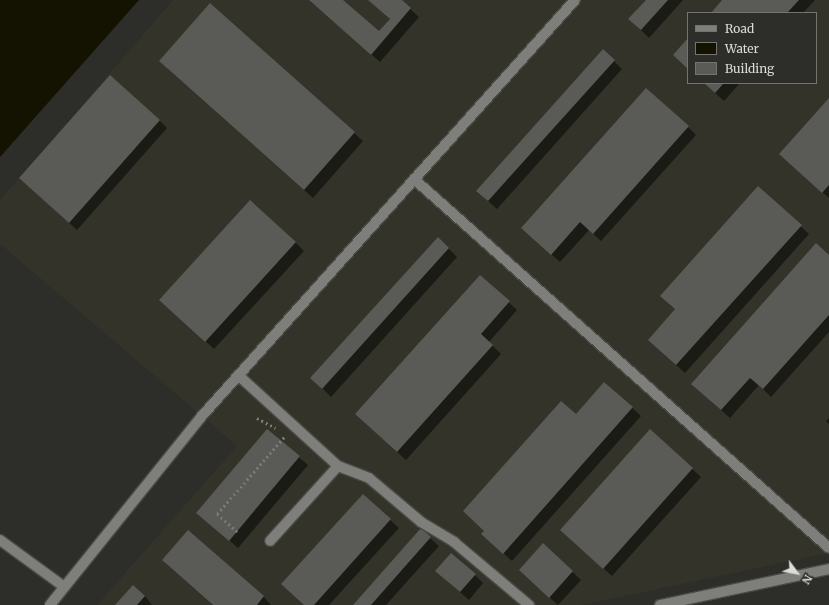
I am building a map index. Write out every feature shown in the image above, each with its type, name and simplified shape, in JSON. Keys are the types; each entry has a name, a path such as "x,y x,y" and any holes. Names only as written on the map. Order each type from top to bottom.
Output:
{"street":[{"path":"50,605 63,586 196,423 575,0"},
{"path":"414,179 829,548"},
{"path":"238,375 338,466 368,478 421,522 454,542 529,605"},
{"path":"270,542 338,466"},
{"path":"0,540 63,586"},
{"path":"660,605 829,569"}],"path":[{"path":"257,418 270,422"},
{"path":"237,532 217,514 285,436"}],"shaded area":[{"path":"173,0 829,0 829,553 582,605 97,605 237,446 0,244 0,200"}],"water":[{"path":"0,0 139,0 0,157"}],"building":[{"path":"309,0 343,0 379,31 390,19 368,0 402,0 411,8 371,55"},
{"path":"646,0 668,0 641,30 628,19"},
{"path":"722,0 799,0 788,12 712,12"},
{"path":"210,3 355,132 304,190 159,61"},
{"path":"687,39 687,68 673,55"},
{"path":"603,49 615,60 488,201 476,191"},
{"path":"110,75 160,120 69,223 19,178"},
{"path":"705,84 723,84 715,93"},
{"path":"646,88 689,126 593,234 580,222 551,255 521,228"},
{"path":"829,98 829,185 822,193 779,154"},
{"path":"758,186 802,225 676,365 648,340 675,309 660,296"},
{"path":"250,200 296,242 205,342 159,300"},
{"path":"438,237 449,248 322,389 310,378"},
{"path":"816,243 829,255 829,315 763,389 750,378 721,410 691,384"},
{"path":"480,275 510,301 481,334 493,345 397,452 355,414"},
{"path":"604,382 633,407 503,554 481,534 484,531 463,511 561,401 576,414"},
{"path":"267,429 300,456 229,541 196,513"},
{"path":"650,429 693,468 603,569 560,530"},
{"path":"363,494 391,519 314,605 304,605 281,584"},
{"path":"421,528 431,537 371,605 353,605"},
{"path":"188,530 264,596 257,605 213,605 162,560"},
{"path":"543,543 573,571 549,598 519,570"},
{"path":"451,553 476,574 460,592 435,571"},
{"path":"133,585 145,596 137,605 115,605"}]}
